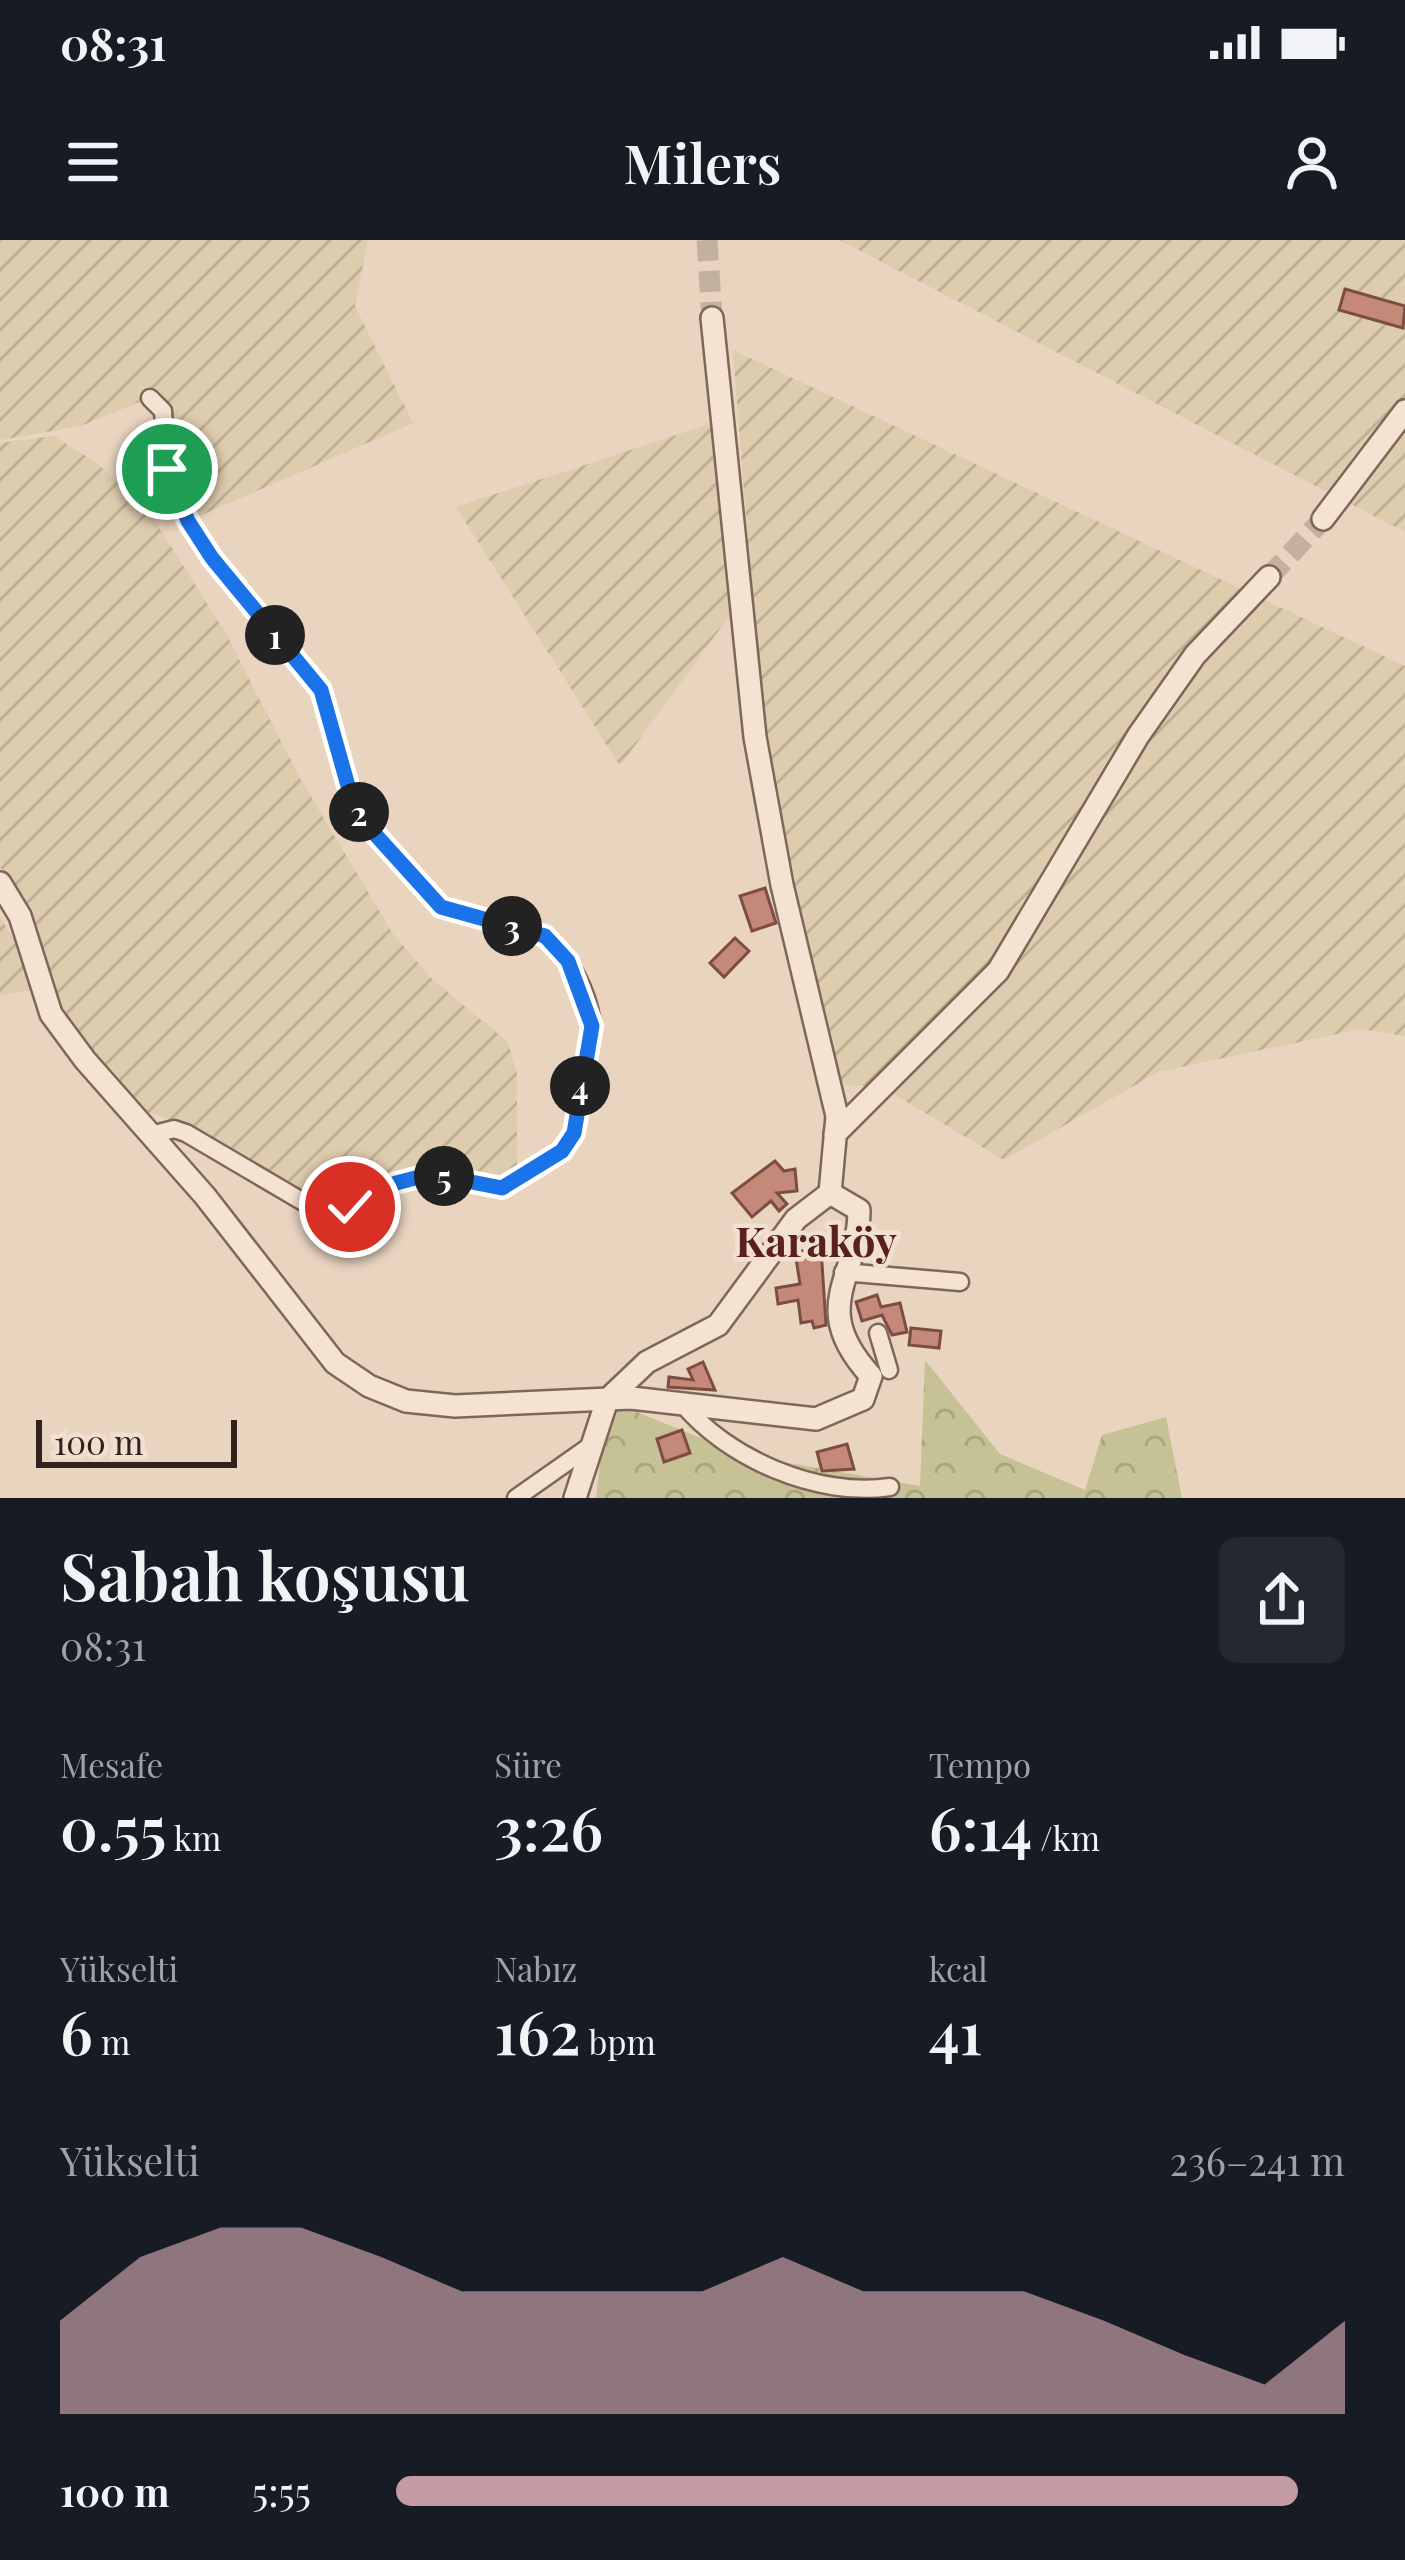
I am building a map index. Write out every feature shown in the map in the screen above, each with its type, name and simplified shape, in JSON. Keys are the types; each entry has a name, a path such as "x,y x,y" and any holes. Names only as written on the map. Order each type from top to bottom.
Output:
{"street":[{"path":"575,1498 607,1400 647,1362 718,1325 796,1219 830,1193 835,1134 831,1085 782,885 755,736 712,318"},
{"path":"150,398 164,411 167,469 188,521 212,558 321,690 352,800 364,822 441,907 545,936 558,947 590,1011 592,1026 574,1133 562,1151 502,1188 431,1174 396,1183 350,1207 317,1210 186,1133 174,1129 151,1135"},
{"path":"1323,519 1405,411"},
{"path":"835,1134 998,970 1138,736 1196,655 1269,577"},
{"path":"0,883 20,916 51,1014 335,1363 370,1386 406,1401 455,1406 681,1402 816,1419 862,1399 871,1376 841,1333 843,1272 859,1210 830,1193"},
{"path":"843,1272 960,1282"},
{"path":"878,1333 889,1370"},
{"path":"681,1402 705,1431 742,1455 856,1493 890,1487 885,1498"},
{"path":"516,1498 590,1446"}],"shaded area":[{"path":"0,240 368,240 355,306 413,423 188,521 167,469 161,393 81,426 0,440"},
{"path":"839,240 1405,240 1405,532"},
{"path":"733,350 1405,666 1405,1036 1361,1029 1158,1072 1004,1160 880,1086 831,1085 770,824"},
{"path":"719,421 741,600 620,766 456,507"},
{"path":"54,436 98,464 148,510 225,632 301,780 393,934 433,980 508,1042 517,1074 517,1176 419,1170 347,1198 299,1187 206,1133 143,1110 61,1014 25,908 0,867 0,443"},
{"path":"0,917 44,987 0,996"}],"green space":[{"path":"925,1360 1000,1454 1085,1490 1102,1435 1166,1417 1182,1498 596,1498 607,1400 743,1455 920,1486"}],"building":[{"path":"1345,289 1405,306 1403,328 1339,310"},
{"path":"765,888 776,923 752,931 740,896"},
{"path":"735,938 749,951 724,977 710,963"},
{"path":"775,1161 784,1171 795,1169 797,1191 777,1193 787,1204 779,1211 771,1201 752,1217 732,1193"},
{"path":"821,1248 826,1325 814,1328 812,1321 801,1323 798,1300 778,1304 776,1288 800,1284 795,1252"},
{"path":"877,1295 881,1307 900,1303 907,1332 892,1335 882,1315 862,1321 856,1302"},
{"path":"911,1328 941,1331 939,1348 909,1345"},
{"path":"703,1362 715,1390 668,1387 669,1377 693,1380 688,1369"},
{"path":"682,1430 690,1453 664,1462 657,1439"},
{"path":"847,1444 854,1469 822,1471 817,1452"}],"tunnel":[{"path":"707,240 712,318"},
{"path":"1269,577 1323,519"}],"district":[{"name":"Karaköy","path":"816,1240"}],"route":[{"path":"167,469 188,521 212,558 321,690 352,800 364,822 441,907 545,936 568,961 590,1011 591,1041 581,1074 578,1114 574,1133 562,1151 502,1188 431,1174 396,1183 350,1207"}]}
